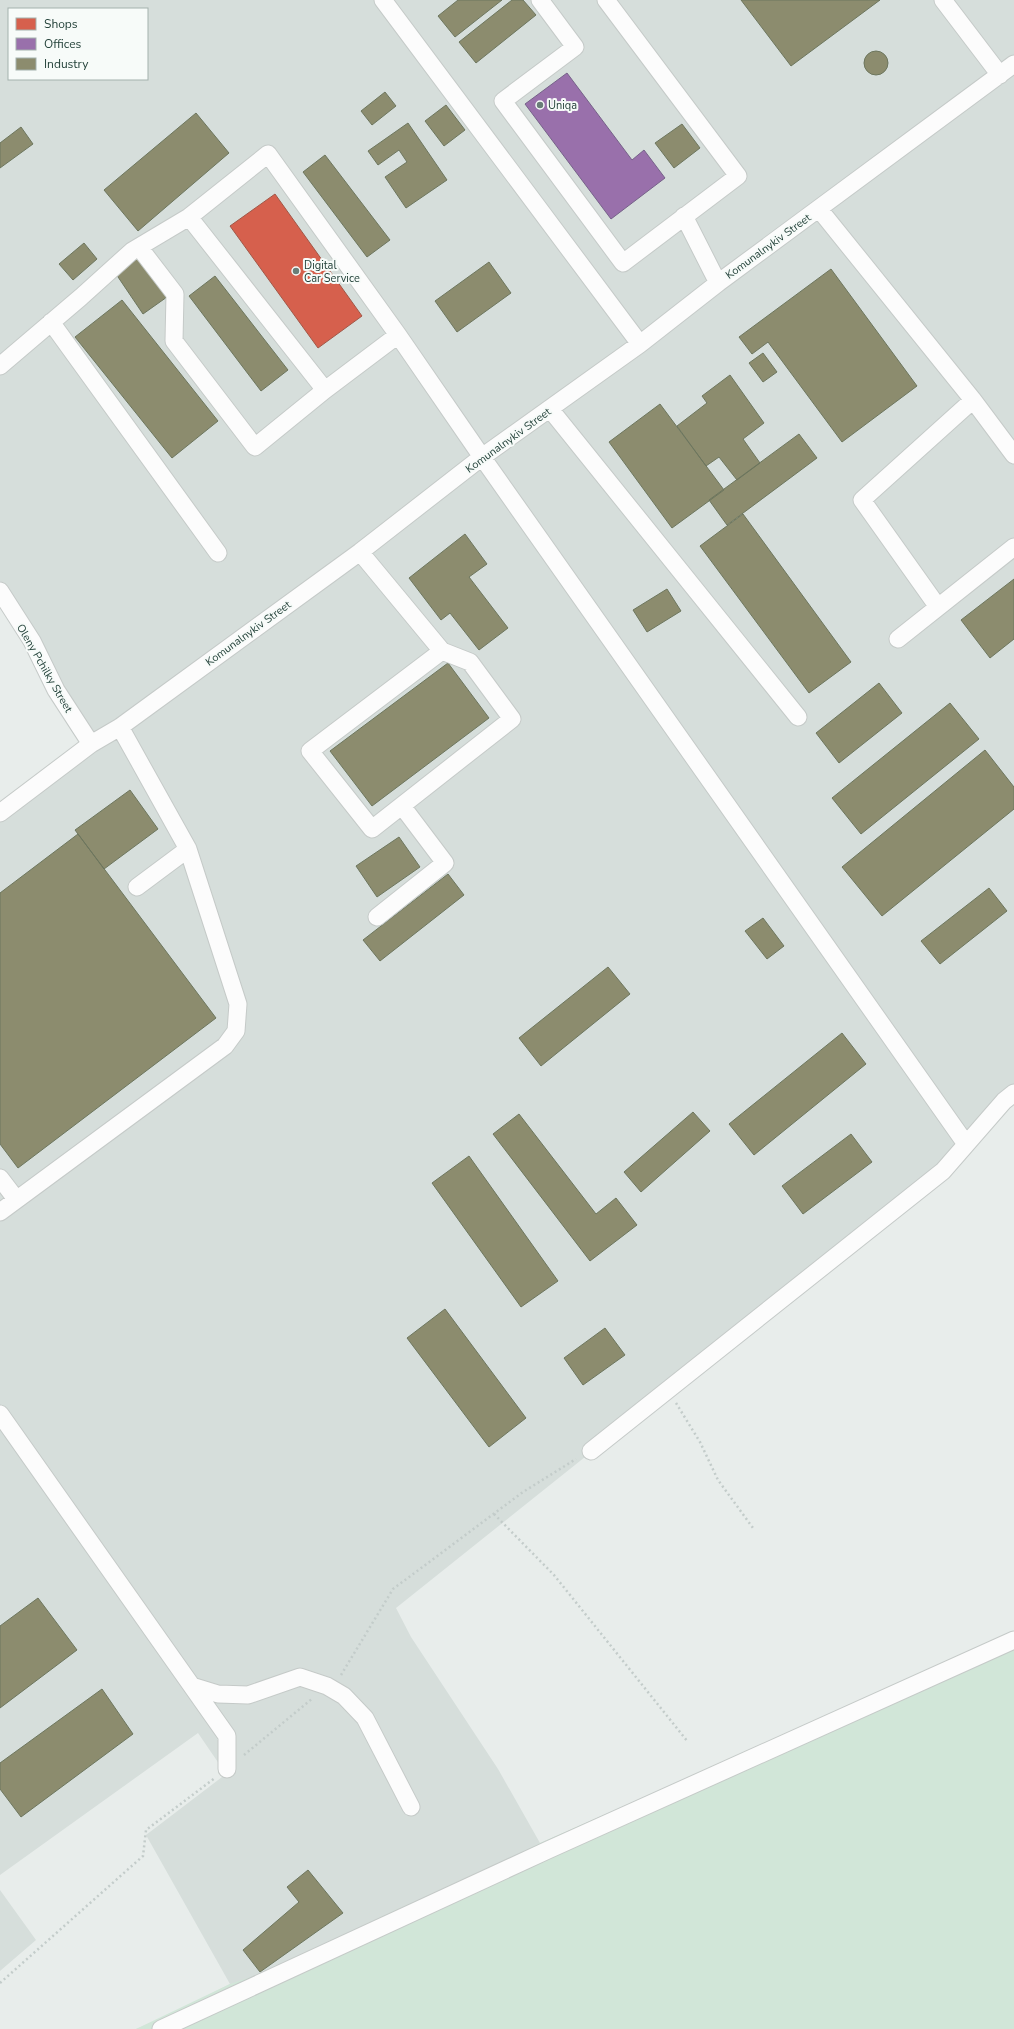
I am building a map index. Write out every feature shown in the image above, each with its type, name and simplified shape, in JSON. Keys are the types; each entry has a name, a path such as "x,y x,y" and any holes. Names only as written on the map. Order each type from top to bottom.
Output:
{"street":[{"path":"383,0 640,344"},
{"path":"540,0 575,47 502,101 623,263 738,176 606,0"},
{"path":"942,0 1000,75"},
{"name":"Komunalnykiv Street","path":"0,813 91,744 120,727 360,552 482,457 640,344 718,283 1014,64"},
{"path":"0,366 82,297 132,251 189,217 268,154 398,335 482,457 966,1144"},
{"path":"819,209 973,400 1014,455"},
{"path":"684,216 718,283"},
{"path":"189,217 325,390"},
{"path":"139,247 175,294 174,341 255,447 325,390 398,335"},
{"path":"51,322 218,553"},
{"path":"938,607 862,500 973,400"},
{"path":"550,409 798,717"},
{"path":"898,639 1014,547"},
{"path":"360,552 442,652 470,662 512,719 372,829 310,751 442,652"},
{"name":"Oleny Pchilky Street","path":"0,591 32,641 56,690 91,744"},
{"path":"0,1212 225,1046 236,1031 238,1004 188,849 120,727"},
{"path":"377,917 445,863 402,806"},
{"path":"137,887 188,849"},
{"path":"591,1451 667,1389 943,1171 1004,1101 1014,1093"},
{"path":"0,1178 16,1199"},
{"path":"0,1414 227,1736 227,1769"},
{"path":"161,2029 548,1850 1014,1640"},
{"path":"192,1686 218,1694 248,1695 300,1677 327,1686 344,1696 364,1718 411,1807"}],"path":[{"path":"667,1389 700,1442 718,1480 753,1528"},
{"path":"0,1983 143,1856 146,1830 227,1769 341,1675 393,1589 523,1492 591,1451"},
{"path":"494,1514 554,1575 688,1742"}],"shaded area":[{"path":"0,0 1014,0 1014,1094 943,1171 396,1608 411,1637 498,1769 540,1843 712,1768 1014,2029 136,2029 167,2016 230,1984 146,1835 226,1774 198,1733 0,1875 0,819 96,748 34,637 0,581"},
{"path":"0,1890 36,1940 0,1971"}],"green space":[{"path":"1014,1634 1014,2029 136,2029 230,1984 266,1972 400,1908 475,1876 540,1843"}],"building: Shops":[{"name":"Digital Car Service","path":"275,194 362,316 318,348 230,226"}],"building: Offices":[{"path":"567,73 632,160 644,150 665,178 611,219 525,104"}],"building: Industry":[{"path":"458,0 502,0 455,37 438,16"},
{"path":"512,0 523,0 536,15 476,63 459,42"},
{"path":"741,0 880,0 791,66"},
{"path":"876,51 884,55 888,63 884,71 876,75 868,71 864,63 868,55"},
{"path":"385,92 396,106 372,125 361,111"},
{"path":"446,105 465,130 444,146 425,121"},
{"path":"196,113 229,153 138,231 104,190"},
{"path":"408,123 447,180 406,208 385,177 407,162 399,150 378,165 368,151"},
{"path":"682,124 700,148 674,168 655,143"},
{"path":"21,127 33,144 0,168 0,143"},
{"path":"325,155 390,240 367,257 303,172"},
{"path":"84,243 97,259 73,280 59,264"},
{"path":"140,257 167,297 143,314 116,274"},
{"path":"489,262 511,293 457,332 435,301"},
{"path":"831,269 917,386 842,442 768,342 752,354 739,337"},
{"path":"215,276 288,370 261,391 189,296"},
{"path":"122,300 218,421 172,458 75,337"},
{"path":"763,353 777,372 763,382 749,363"},
{"path":"730,375 764,423 743,439 760,463 737,480 719,457 706,466 677,426 707,403 702,396"},
{"path":"660,404 724,490 672,528 609,442"},
{"path":"799,434 817,458 727,525 709,500"},
{"path":"743,514 851,662 809,693 700,546"},
{"path":"465,534 487,564 469,577 508,628 479,650 450,613 441,620 409,578"},
{"path":"1014,579 1014,639 990,658 961,620"},
{"path":"667,589 681,611 647,632 633,610"},
{"path":"448,663 489,718 372,806 330,751"},
{"path":"879,683 902,713 839,763 816,733"},
{"path":"950,703 979,739 861,834 832,798"},
{"path":"985,750 1014,787 1014,809 882,916 842,867"},
{"path":"130,790 158,829 104,869 75,830"},
{"path":"78,834 216,1018 18,1168 0,1144 0,893"},
{"path":"399,837 420,867 377,897 356,866"},
{"path":"448,874 464,895 380,961 363,940"},
{"path":"989,888 1007,911 940,964 921,941"},
{"path":"763,918 784,946 767,959 745,931"},
{"path":"608,967 630,994 541,1066 519,1038"},
{"path":"842,1033 866,1064 754,1155 729,1124"},
{"path":"693,1112 710,1131 641,1192 624,1172"},
{"path":"519,1114 596,1214 616,1198 637,1225 590,1261 493,1134"},
{"path":"851,1134 872,1162 803,1214 782,1186"},
{"path":"469,1156 558,1281 521,1307 432,1183"},
{"path":"445,1309 526,1418 489,1447 407,1338"},
{"path":"605,1328 625,1355 583,1385 564,1358"},
{"path":"38,1598 77,1650 0,1708 0,1626"},
{"path":"102,1689 133,1734 21,1817 0,1789 0,1763"},
{"path":"308,1870 343,1913 260,1972 243,1950 299,1902 287,1887"}],"place":[{"name":"Uniqa","path":"540,105"},
{"name":"Digital Car Service","path":"296,271"}]}
